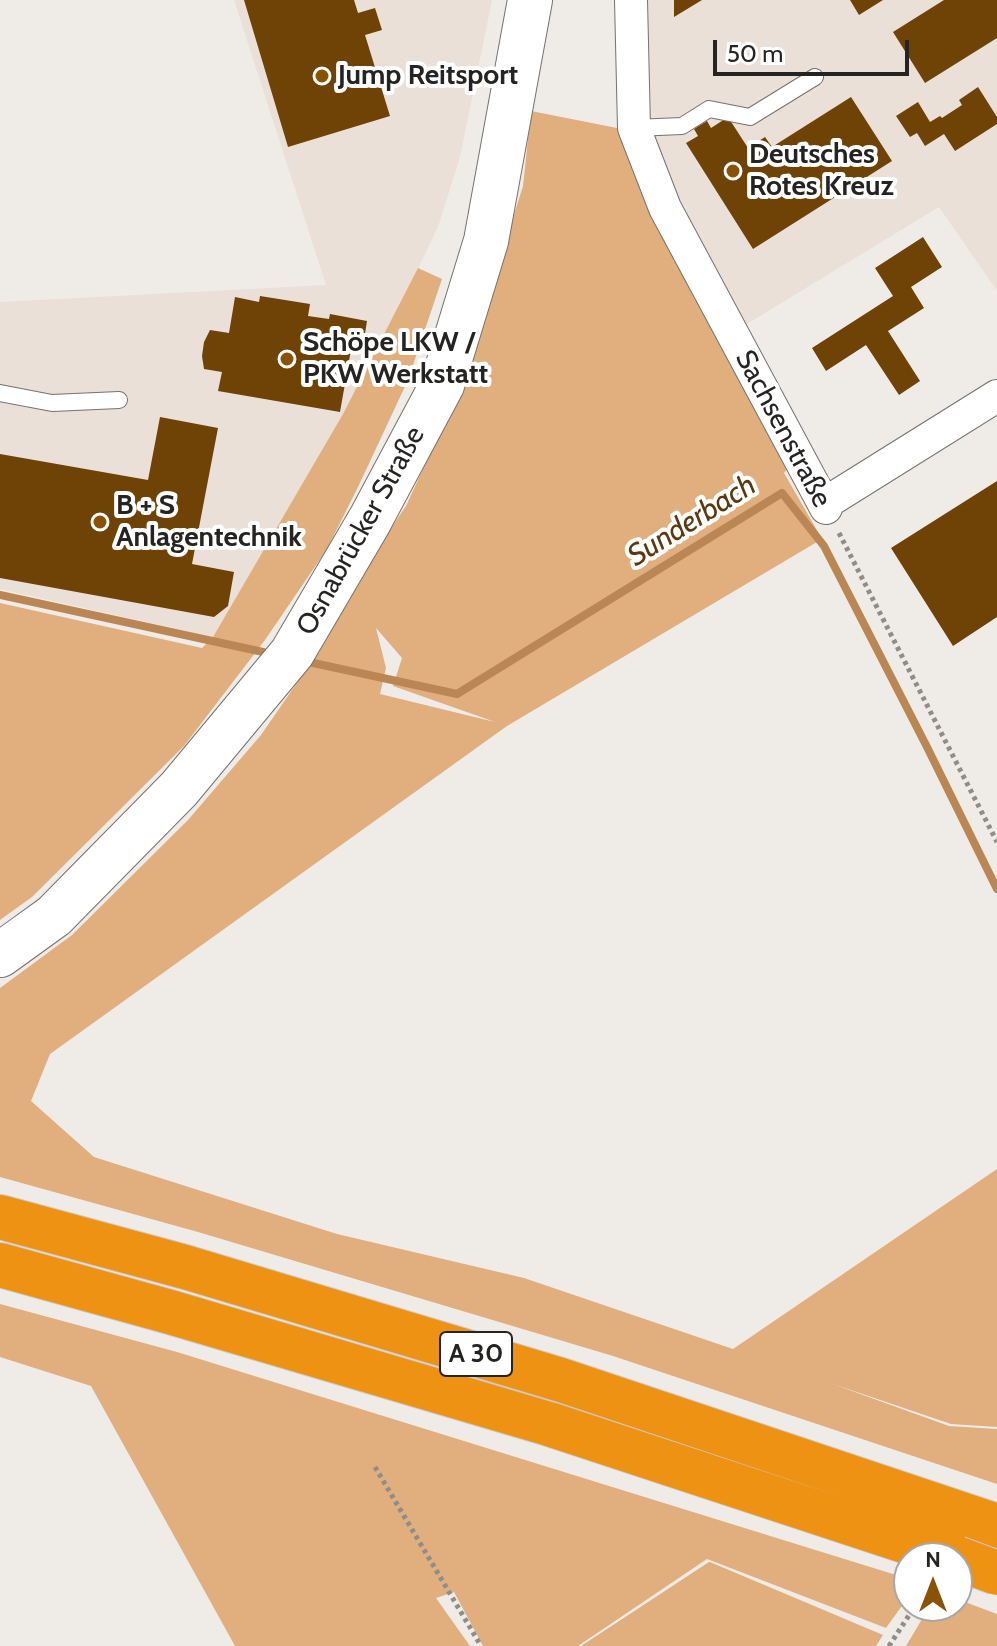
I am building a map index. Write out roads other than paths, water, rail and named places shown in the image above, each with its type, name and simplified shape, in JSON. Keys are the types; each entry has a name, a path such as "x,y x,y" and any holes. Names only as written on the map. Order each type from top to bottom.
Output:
{"highway":[{"name":"A 30","path":"0,1217 185,1267 561,1380 997,1526"},
{"name":"A 30","path":"0,1265 549,1424 909,1542"},
{"name":"A 30","path":"973,1564 997,1573"}],"main road":[{"name":"Osnabrücker Straße","path":"0,955 54,916 179,789 292,653 370,520 442,385 486,241 530,0"}],"street":[{"name":"Sachsenstraße","path":"631,0 634,128 665,208 825,506 997,396"}],"lane":[{"path":"634,128 682,126 709,109 750,117 815,77"},
{"path":"0,393 52,403 119,400"}],"waterway":[{"name":"Sunderbach","path":"304,661 457,694 782,493 824,546 997,889"},
{"name":"Sunderbach","path":"0,595 263,652"}],"place":[{"name":"Jump Reitsport","path":"322,76"},
{"name":"Deutsches Rotes Kreuz","path":"733,171"},
{"name":"Schöpe LKW / PKW Werkstatt","path":"287,359"},
{"name":"B + S Anlagentechnik","path":"100,522"}]}
